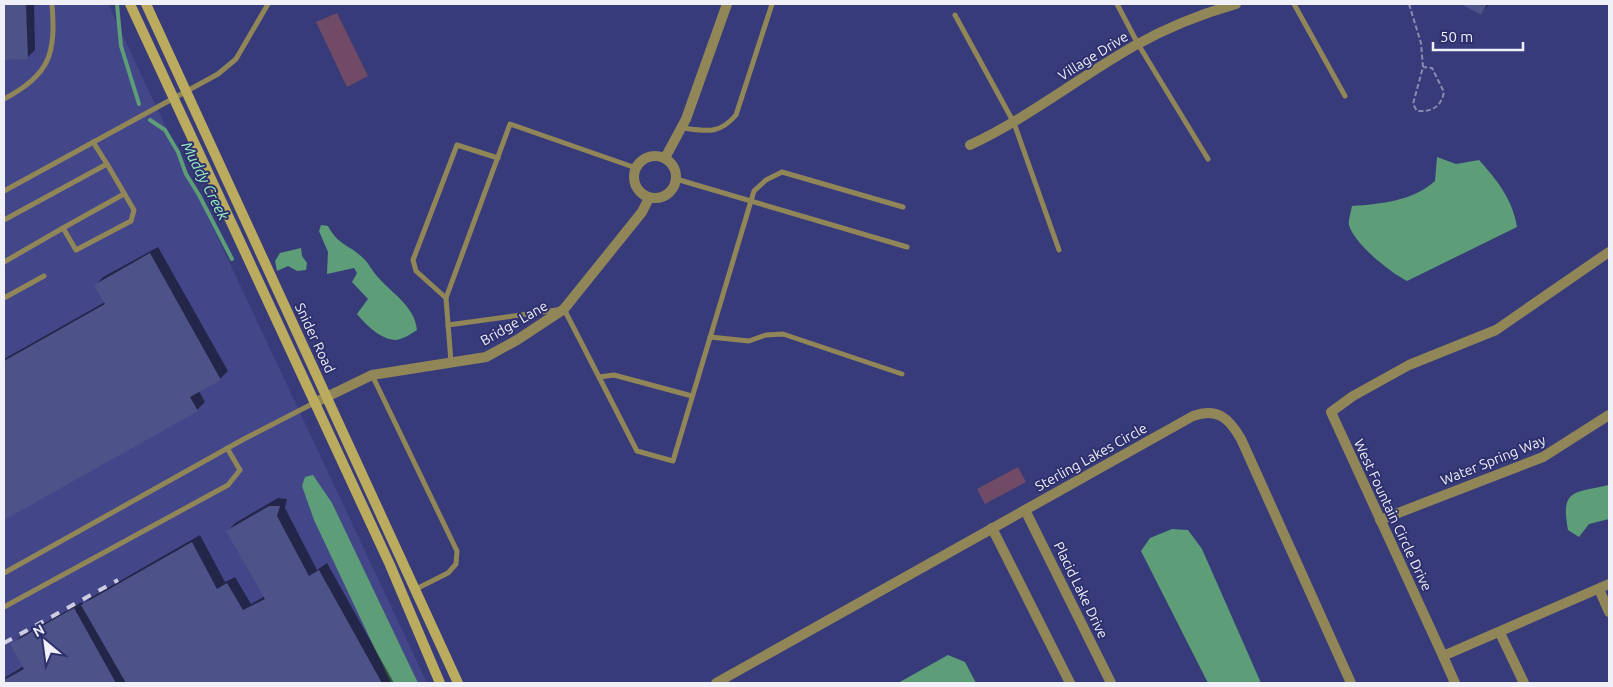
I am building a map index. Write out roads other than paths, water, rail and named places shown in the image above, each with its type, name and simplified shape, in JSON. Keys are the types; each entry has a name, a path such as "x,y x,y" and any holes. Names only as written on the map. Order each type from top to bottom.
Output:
{"street":[{"name":"Snider Road","path":"130,4 390,565 440,683"},
{"name":"Snider Road","path":"146,4 458,683"},
{"path":"665,158 682,128 728,4"},
{"name":"Village Drive","path":"970,145 1014,123 1138,44 1172,26 1236,4"},
{"path":"654,156 665,158 673,166 676,179 668,194 657,199 649,198 643,195 635,186 636,168 646,158 654,156"},
{"name":"Bridge Lane","path":"314,403 372,376 486,357 516,340 564,309 642,212 649,198"},
{"name":"West Fountain Circle Drive","path":"1455,683 1330,412 1353,396 1409,365 1496,330 1609,252"},
{"name":"Sterling Lakes Circle","path":"716,683 1193,416 1210,412 1218,413 1232,424 1242,439 1351,683"},
{"name":"Water Spring Way","path":"1380,520 1543,457 1609,415"},
{"name":"Placid Lake Drive","path":"1025,510 1112,683"},
{"path":"992,528 1070,683"},
{"path":"1443,656 1500,633 1609,584"},
{"path":"1598,589 1609,612"},
{"path":"1500,633 1524,683"}],"lane":[{"path":"4,99 25,88 40,72 51,54 54,29 52,4"},
{"path":"4,191 218,74 236,59 268,4"},
{"path":"682,128 710,132 726,126 736,115 772,4"},
{"path":"1117,4 1138,44 1208,158"},
{"path":"1294,4 1345,96"},
{"path":"955,15 1014,123 1059,250"},
{"path":"451,363 446,298 510,124 636,168"},
{"path":"63,228 76,250 131,221 134,210 93,142"},
{"path":"446,298 416,271 413,260 457,145 498,158"},
{"path":"4,220 107,164"},
{"path":"448,325 564,309 637,451 673,461 754,192 766,180 782,172 903,207"},
{"path":"676,179 907,247"},
{"path":"4,262 124,194"},
{"path":"4,298 44,276"},
{"path":"710,337 749,341 766,335 783,334 902,374"},
{"path":"599,377 614,375 692,396"},
{"path":"372,376 457,550 456,564 448,573 416,589"},
{"path":"4,573 227,448 314,403"},
{"path":"4,607 228,485 240,470 227,448"}],"waterway":[{"name":"Muddy Creek","path":"117,4 121,46 139,104"},
{"name":"Muddy Creek","path":"150,120 165,130 178,152 186,174 232,259"}],"railway":[{"path":"4,643 118,580"}]}
